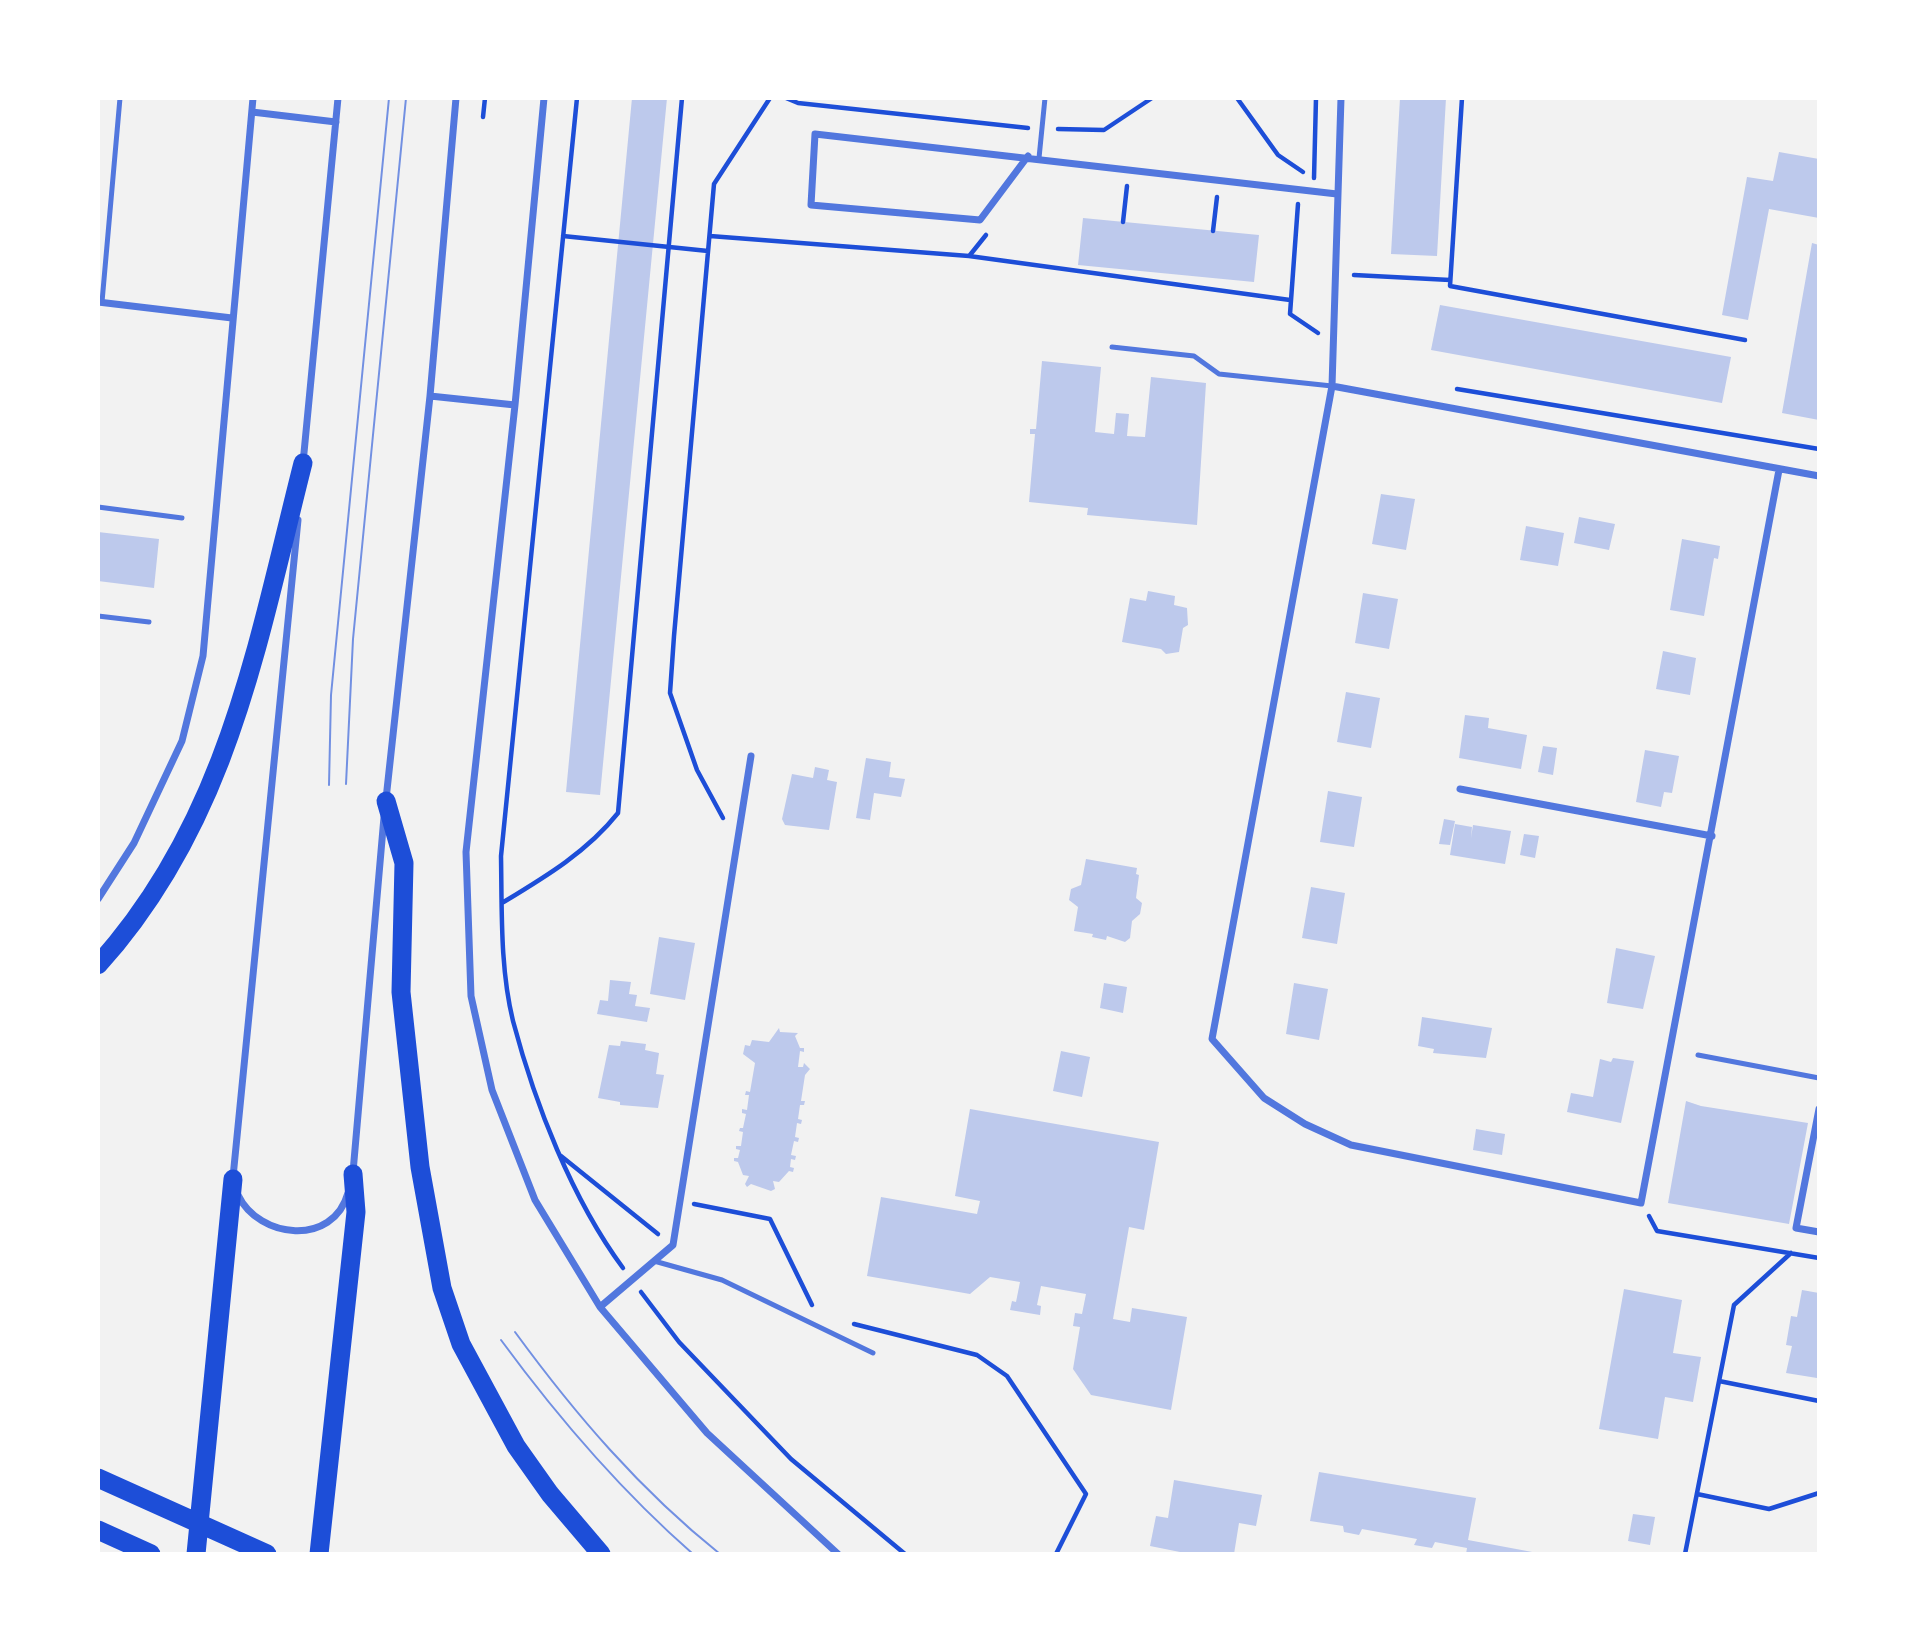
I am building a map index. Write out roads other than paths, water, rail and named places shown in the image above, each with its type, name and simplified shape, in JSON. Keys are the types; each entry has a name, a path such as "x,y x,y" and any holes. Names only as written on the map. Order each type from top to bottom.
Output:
{"highway":[{"path":"98,965 142,912 191,829 215,779 247,684 303,463"},
{"path":"386,801 404,863 401,992 420,1167 442,1288 461,1344 516,1446 550,1494 601,1554"},
{"path":"319,1554 356,1212 353,1174"},
{"path":"196,1554 233,1179"},
{"path":"98,1478 267,1554"},
{"path":"98,1530 151,1554"}],"street":[{"path":"98,899 117,874 162,787 182,741 206,629 253,98"},
{"path":"338,98 233,1179 241,1202 257,1219 277,1230 300,1231 323,1224 336,1215 345,1203 353,1174 386,801 430,396 456,98"},
{"path":"544,98 466,852 471,996 492,1090 535,1200 600,1307 707,1433 838,1554"},
{"path":"1342,98 1332,386 1212,1038 1264,1098 1305,1124 1351,1145 1642,1203 1779,470"},
{"path":"252,113 336,122"},
{"path":"1028,156 980,220 811,205 816,134 1028,156 1337,194"},
{"path":"100,302 232,317"},
{"path":"1332,386 1819,476"},
{"path":"430,396 514,405"},
{"path":"600,1307 673,1245 751,756"},
{"path":"1460,789 1712,836"},
{"path":"1819,1109 1796,1227 1819,1232"}],"lane":[{"path":"100,302 120,98"},
{"path":"1039,158 1045,98"},
{"path":"1112,347 1194,356 1219,374 1332,386"},
{"path":"98,507 182,518"},
{"path":"98,616 149,622"},
{"path":"1698,1055 1819,1078"},
{"path":"654,1261 722,1280 873,1353"}],"tram line":[{"path":"329,785 331,695 389,98"},
{"path":"346,784 353,639 406,98"},
{"path":"515,1332 610,1450 663,1504 720,1554"},
{"path":"501,1340 591,1453 640,1505 693,1554"}]}
